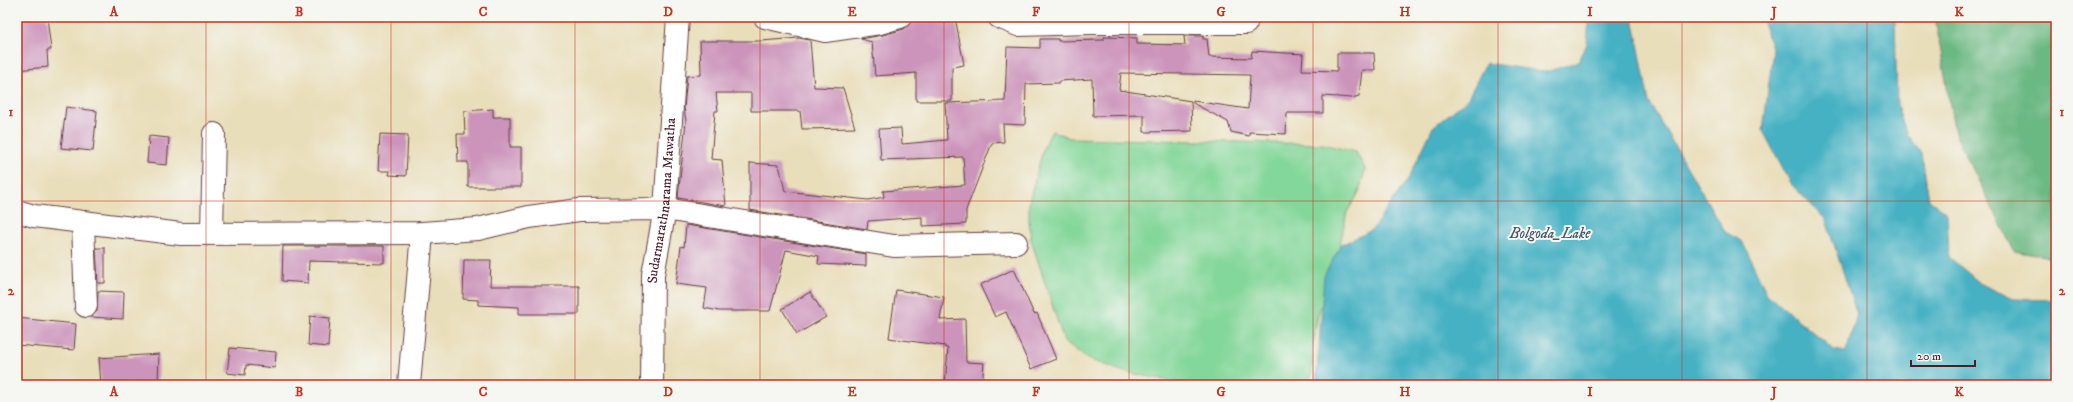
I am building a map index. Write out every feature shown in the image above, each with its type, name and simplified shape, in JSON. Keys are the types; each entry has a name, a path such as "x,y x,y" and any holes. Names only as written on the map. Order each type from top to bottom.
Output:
{"street":[{"name":"Sudarmarathnarama Mawatha","path":"652,385 653,275 665,209 678,17"},
{"path":"765,17 825,31 880,23 900,17"},
{"path":"999,17 1018,25 1091,22 1246,23"},
{"path":"212,233 214,134"},
{"path":"17,211 34,216 83,223 181,234 422,233 478,229 530,217 579,210 665,209 894,246 1016,243"},
{"path":"83,223 86,306"},
{"path":"409,385 422,233"}],"green space":[{"path":"1935,17 2056,17 2056,259 2014,251 1955,134"},
{"path":"1052,131 1070,138 1322,144 1356,152 1365,169 1359,193 1347,212 1335,267 1318,314 1312,353 1312,374 1307,385 1191,385 1125,372 1088,359 1064,341 1031,240 1029,221 1029,202 1044,146"}],"water":[{"name":"Bolgoda_Lake","path":"1589,17 1633,17 1649,102 1725,232 1742,241 1767,294 1834,350 1846,352 1857,314 1826,220 1792,185 1763,131 1773,50 1761,17 1895,17 1897,105 1907,135 1922,154 1929,200 1947,213 1949,257 1981,284 2014,299 2056,300 2056,385 1316,385 1324,276 1341,245 1372,230 1409,178 1433,127 1467,100 1486,63 1546,72 1579,61 1587,44"}],"building":[{"path":"17,17 47,17 51,50 47,50 48,67 17,70"},
{"path":"932,17 955,17 964,65 952,67 952,101 916,101 916,73 875,76 872,42 861,39 904,29 912,21"},
{"path":"1184,36 1203,36 1203,39 1207,39 1209,57 1251,58 1252,51 1303,54 1302,70 1337,71 1337,53 1374,53 1375,70 1362,70 1359,96 1352,98 1323,96 1323,113 1287,113 1286,134 1249,132 1249,136 1231,132 1228,122 1193,103 1193,101 1248,109 1250,75 1121,73 1119,90 1191,101 1192,131 1144,132 1144,115 1093,116 1092,79 1059,81 1059,83 1026,84 1025,125 1003,124 1004,142 992,143 966,210 966,224 922,226 922,217 868,221 867,229 750,210 750,163 779,165 785,191 868,200 884,197 883,191 965,185 963,157 881,160 879,129 901,128 902,144 947,140 945,103 1005,101 1007,47 1040,48 1040,39 1058,39 1058,41 1104,40 1104,37 1137,38 1137,44 1185,45"},
{"path":"799,38 810,40 814,87 843,88 855,128 802,129 800,111 751,111 751,93 716,93 718,111 715,111 711,159 722,160 726,206 678,198 686,121 684,108 687,76 701,75 700,41 761,41"},
{"path":"66,107 97,111 93,151 61,148"},
{"path":"493,109 493,117 510,117 510,147 521,147 521,187 468,187 468,162 458,162 457,134 465,134 464,111"},
{"path":"380,134 408,135 406,176 389,175 390,171 378,171"},
{"path":"149,136 169,138 167,165 147,163"},
{"path":"686,225 866,254 866,266 818,264 819,256 786,250 770,311 719,311 704,308 707,288 676,284 681,246 684,247"},
{"path":"283,246 384,246 384,263 309,261 308,283 282,281"},
{"path":"96,248 105,248 105,283 98,283"},
{"path":"464,260 491,260 490,286 579,286 579,314 519,314 519,307 478,305 478,300 463,299"},
{"path":"1014,269 1034,314 1037,313 1056,359 1031,369 1006,312 995,317 980,285"},
{"path":"896,290 944,297 940,320 965,319 966,362 984,363 982,385 945,385 948,348 945,348 945,346 889,338"},
{"path":"98,291 124,292 123,319 90,317 97,311"},
{"path":"810,292 826,317 797,334 782,309"},
{"path":"310,316 330,318 328,347 308,345"},
{"path":"17,318 76,324 74,350 17,345"},
{"path":"230,348 276,352 275,368 246,365 245,375 227,373"},
{"path":"159,354 158,382 101,385 99,358"}]}
